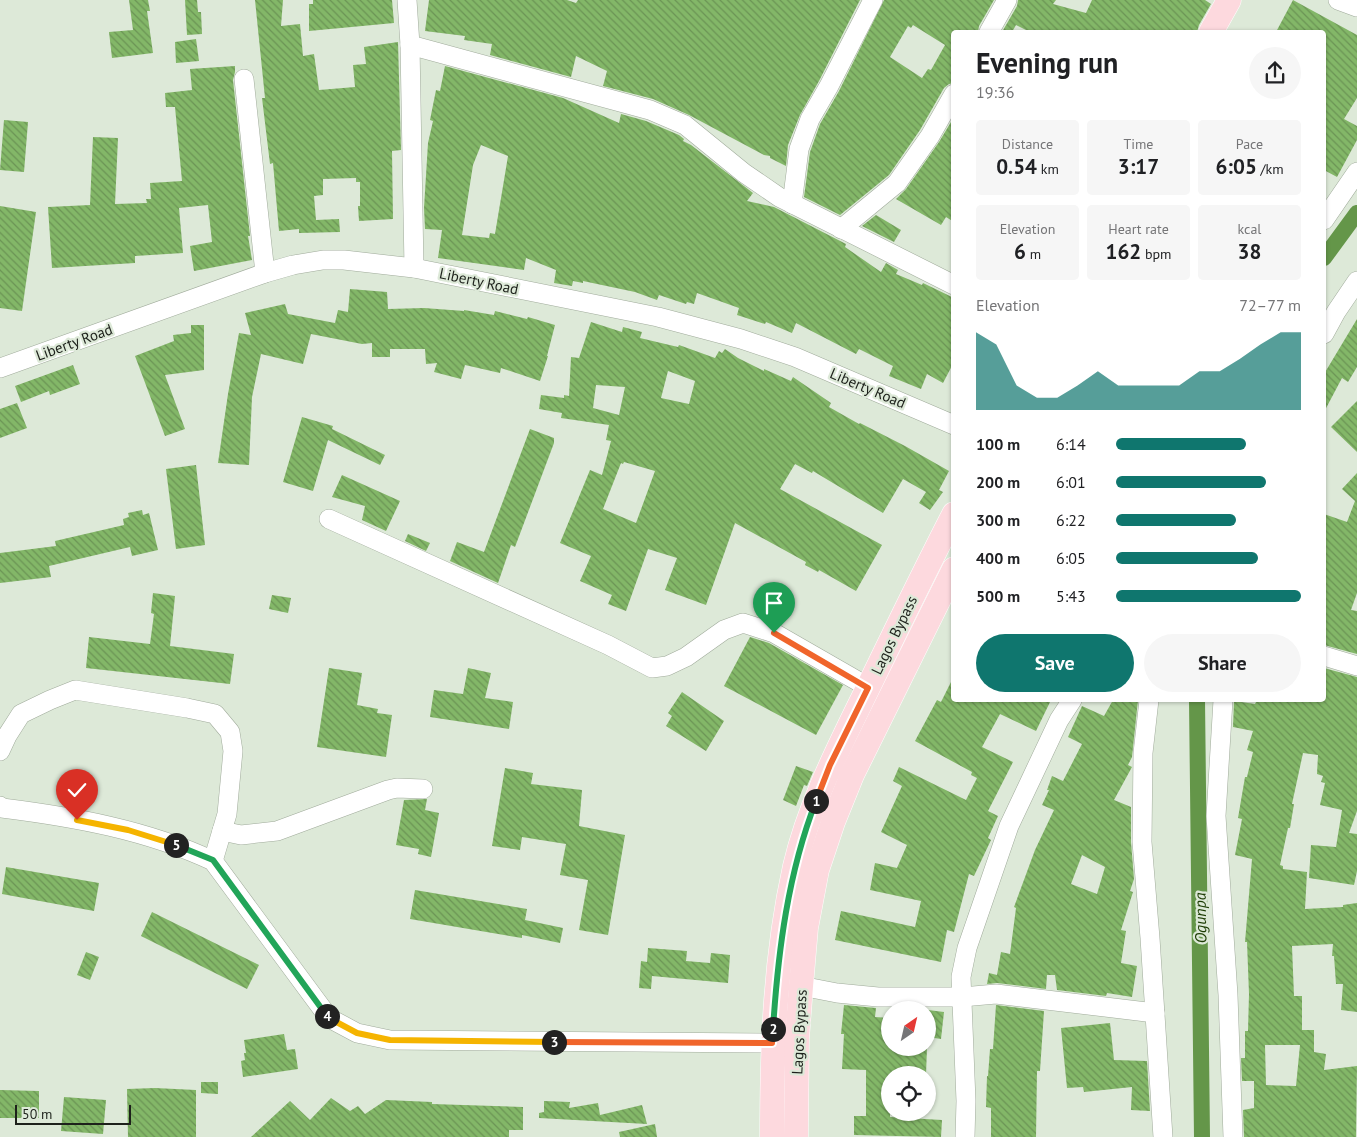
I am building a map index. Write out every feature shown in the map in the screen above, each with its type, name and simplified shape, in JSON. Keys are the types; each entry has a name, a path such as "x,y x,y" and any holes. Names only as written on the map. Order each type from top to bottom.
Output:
{"main road":[{"path":"1212,30 1229,0"},
{"path":"1230,30 1246,0"},
{"name":"Lagos Bypass","path":"772,1137 772,1043 784,925 796,865 811,815 830,765 951,520"},
{"name":"Lagos Bypass","path":"796,1137 797,1039 801,986 806,928 816,880 833,822 852,775 951,575"}],"street":[{"path":"407,0 410,44 414,268"},
{"path":"792,204 799,149 810,119 873,0"},
{"path":"990,30 1007,0"},
{"path":"1338,0 1357,8"},
{"path":"410,44 650,110 685,125 744,173 779,198 951,284"},
{"path":"244,79 265,273"},
{"path":"841,229 898,183 930,136 951,99"},
{"path":"1326,217 1357,172"},
{"name":"Liberty Road","path":"0,368 265,273 293,265 323,260 344,260 414,268 658,316 715,331 795,357 951,424"},
{"path":"1326,330 1357,281"},
{"path":"329,519 608,645 652,668 667,666 686,657 724,630 744,623 774,633 868,688"},
{"path":"1326,657 1357,666"},
{"path":"0,751 6,736 22,714 75,690 215,714 230,732 232,751 227,814 213,860"},
{"path":"965,1137 966,1101 961,977 967,948 1009,826 1060,720 1071,702"},
{"path":"1149,702 1143,753 1142,842 1163,1137"},
{"path":"1223,702 1216,816 1228,995 1233,1137"},
{"path":"222,831 240,835 277,831 388,790 397,788 423,789"},
{"path":"0,806 2,808 128,830 184,847 213,860 329,1018 357,1033 390,1040 772,1043"},
{"path":"801,986 837,993 878,996 962,997 996,994 1155,1013"}],"building":[{"path":"129,0 148,0 150,11 147,11 153,53 112,58 109,32 133,30"},
{"path":"185,0 197,0 198,12 201,12 202,34 187,35"},
{"path":"255,0 283,0 281,26 300,24 303,56 314,54 319,90 355,87 353,65 366,64 364,47 398,42 401,150 392,151 393,219 359,221 360,182 356,182 356,178 323,179 323,195 314,196 316,220 339,219 340,232 299,233 299,229 279,231 273,163 270,164 262,98 265,98"},
{"path":"313,0 392,0 394,23 309,31 309,4 313,4"},
{"path":"429,0 567,0 576,3 578,0 860,0 800,115 788,145 786,166 689,115 653,99 603,86 607,71 576,56 571,77 490,55 492,44 464,40 465,36 425,31"},
{"path":"884,0 994,0 978,30 951,30 951,84 944,88 920,130 889,175 840,215 804,197 810,152 820,124 839,91","holes":["913,25 945,45 931,70 928,69 922,78 890,57 908,26 911,28"]},
{"path":"1018,0 1056,0 1053,4 1086,13 1092,0 1205,0 1211,4 1198,30 1026,30 1016,25 1013,30 1003,30 1017,6"},
{"path":"1293,0 1357,35 1357,98 1344,119 1357,126 1357,140 1337,177 1326,171 1326,30 1277,30"},
{"path":"196,39 199,61 176,63 175,42"},
{"path":"235,66 233,80 252,260 194,271 190,246 212,242 208,205 179,208 183,253 135,256 135,263 52,268 48,207 90,205 93,137 118,138 115,204 147,203 146,199 151,199 150,183 182,181 175,107 166,107 165,93 192,90 190,69"},
{"path":"445,66 563,98 619,123 621,114 646,121 679,135 684,139 683,141 691,145 753,193 747,201 774,207 846,244 845,247 881,272 886,263 898,270 896,274 922,285 923,283 951,297 951,368 943,383 927,374 921,389 889,376 893,366 859,349 856,354 796,323 792,333 766,322 765,324 737,315 739,308 697,293 694,304 687,302 686,304 659,295 657,300 635,292 583,281 583,283 573,281 572,286 554,283 556,270 526,258 524,270 438,258 442,230 425,229 424,208 428,143 433,121 430,120 436,90 440,91","holes":["481,145 508,156 495,234 490,233 489,238 462,235 473,165"]},
{"path":"4,120 28,122 24,172 0,170"},
{"path":"951,122 951,220 946,217 941,225 896,199 906,189"},
{"path":"0,206 36,212 22,311 0,308"},
{"path":"876,215 901,230 894,242 862,226"},
{"path":"350,289 387,292 388,309 464,310 494,315 495,311 527,319 528,317 555,325 540,381 501,368 500,373 465,365 461,379 434,372 437,363 426,364 425,349 390,349 390,357 372,357 372,343 362,344 311,334 303,364 261,354 252,397 249,465 218,463 239,333 251,335 245,313 285,304 288,314 335,323 338,310 348,312"},
{"path":"1357,319 1357,367 1348,382 1342,378 1326,408 1326,371"},
{"path":"591,322 622,332 623,327 642,332 640,338 678,347 679,345 715,358 719,351 722,353 725,349 764,371 764,369 791,381 793,377 831,403 829,407 949,471 939,490 943,492 930,510 919,503 926,492 903,479 883,513 813,471 812,473 795,464 780,489 882,545 856,591 819,570 818,572 805,565 806,562 735,523 706,605 665,590 677,558 648,549 626,611 608,604 612,595 580,581 591,556 560,543 590,470 602,475 611,441 606,440 609,425 561,418 562,413 539,409 541,395 564,398 564,395 569,396 571,357 579,358","holes":["668,371 695,381 689,404 661,398","596,385 625,387 619,415 593,408","624,462 655,471 636,523 603,509 621,463 623,464"]},
{"path":"191,325 204,325 204,370 165,375 185,429 165,436 135,356 174,341 173,335 191,333"},
{"path":"73,365 80,384 50,395 49,391 21,402 15,386"},
{"path":"1357,401 1357,452 1331,427"},
{"path":"17,403 27,428 0,438 0,409"},
{"path":"302,417 333,426 332,429 385,455 380,465 328,440 313,491 283,482"},
{"path":"530,429 554,438 554,443 515,547 511,545 498,583 450,561 457,542 484,552"},
{"path":"196,465 205,545 176,549 166,469"},
{"path":"1357,473 1357,593 1351,610 1357,611 1357,654 1326,646 1326,515 1347,522 1355,501 1342,489"},
{"path":"342,475 400,501 386,531 362,520 365,506 332,497"},
{"path":"142,510 143,515 149,513 158,550 132,556 130,547 49,566 51,577 0,583 0,553 56,546 55,541 124,525 123,519 129,517 128,513"},
{"path":"408,534 430,543 426,551 405,541"},
{"path":"153,593 175,596 170,646 234,654 230,684 86,668 89,637 150,644 154,614 151,613"},
{"path":"272,595 291,598 288,613 269,609"},
{"path":"750,637 769,643 843,685 816,735 724,686"},
{"path":"329,668 362,673 357,705 378,709 377,713 392,715 386,757 317,747"},
{"path":"468,668 491,673 485,698 513,702 509,729 430,717 434,690 463,694"},
{"path":"1326,669 1357,677 1357,811 1349,833 1357,834 1357,871 1354,885 1309,878 1311,845 1336,847 1342,810 1320,805 1325,783 1321,782 1323,776 1317,774 1318,755 1303,753 1292,804 1294,804 1290,828 1288,828 1280,865 1283,866 1283,869 1307,872 1305,909 1343,907 1343,905 1357,903 1357,1012 1341,1010 1343,984 1336,984 1334,956 1332,956 1333,944 1292,946 1294,996 1302,996 1302,1030 1314,1030 1314,1052 1326,1054 1324,1070 1357,1066 1356,1137 1244,1137 1243,1110 1254,1108 1254,1081 1242,1081 1241,1058 1245,1058 1245,1031 1248,1031 1249,994 1247,942 1245,942 1252,859 1235,855 1242,819 1238,818 1245,777 1247,777 1253,752 1247,750 1253,731 1233,727 1234,702 1255,704 1256,702 1326,702","holes":["1265,1045 1300,1045 1296,1086 1266,1085"]},
{"path":"951,682 951,702 1050,702 1036,731 1000,714 982,747 1013,762 988,811 998,816 988,838 991,840 974,876 969,874 954,932 947,930 941,962 835,940 841,911 915,927 921,901 870,890 875,863 897,868 907,845 881,832 902,786 893,781 899,767 966,800 977,778 971,775 972,772 915,741 937,700 941,702"},
{"path":"682,692 724,721 706,751 666,726 672,716 668,713"},
{"path":"1112,702 1138,702 1132,757 1128,765 1132,767 1114,800 1131,807 1134,879 1130,891 1133,892 1121,930 1126,931 1121,963 1137,966 1132,997 1107,993 1106,996 1057,990 1055,975 1047,975 1046,989 997,983 987,984 989,973 997,975 1001,952 1010,954 1016,908 1014,907 1035,850 1054,810 1042,805 1049,790 1047,790 1052,776 1063,781 1082,744 1068,737 1082,706 1104,716","holes":["1082,855 1105,867 1097,894 1071,884"]},
{"path":"796,766 813,772 807,786 804,785 796,806 783,800"},
{"path":"505,768 533,773 531,784 582,790 579,826 625,835 608,935 579,930 588,880 560,875 566,844 522,837 520,850 492,846"},
{"path":"427,799 425,810 439,813 431,857 418,854 419,849 396,845 404,800"},
{"path":"6,867 99,883 94,911 2,894"},
{"path":"415,890 527,909 525,920 563,928 560,943 522,935 522,938 410,919"},
{"path":"152,912 259,965 247,989 141,936"},
{"path":"648,948 687,951 686,961 710,963 711,953 730,955 728,983 652,976 651,989 639,988 641,961 647,962"},
{"path":"86,952 99,957 90,980 77,975"},
{"path":"844,1005 876,1008 875,1017 881,1017 881,1056 927,1056 926,1066 881,1066 881,1121 942,1120 941,1137 854,1135 854,1116 866,1116 866,1070 842,1069 844,1034 841,1034"},
{"path":"996,1005 1044,1011 1040,1071 1037,1071 1036,1137 991,1137 991,1108 986,1107 987,1076 990,1049 993,1049"},
{"path":"936,1011 944,1012 941,1039 936,1038"},
{"path":"1110,1023 1114,1060 1147,1061 1150,1111 1131,1110 1132,1087 1084,1092 1083,1087 1067,1088 1061,1028"},
{"path":"284,1034 287,1050 295,1049 298,1069 243,1077 241,1061 245,1060 244,1053 246,1053 244,1040"},
{"path":"201,1082 218,1082 218,1094 201,1093"},
{"path":"127,1089 196,1090 196,1137 128,1137"},
{"path":"0,1090 39,1091 39,1118 0,1118"},
{"path":"64,1097 106,1100 103,1134 61,1131"},
{"path":"331,1098 350,1111 358,1106 365,1114 386,1100 432,1102 432,1104 523,1107 523,1130 509,1130 509,1137 251,1137 290,1101 310,1120"},
{"path":"544,1101 570,1102 569,1108 598,1103 600,1115 642,1105 647,1124 539,1118 539,1113 544,1112"},
{"path":"655,1124 657,1137 620,1137 619,1132"}],"waterway":[{"name":"Ogunpa","path":"1326,255 1357,213"},
{"name":"Ogunpa","path":"1197,702 1202,1137"}],"route":[{"path":"77,820 128,830 184,847 213,860 329,1018 357,1033 390,1040 772,1043 776,986 784,925 796,865 811,815 830,765 868,688 774,633"}]}
